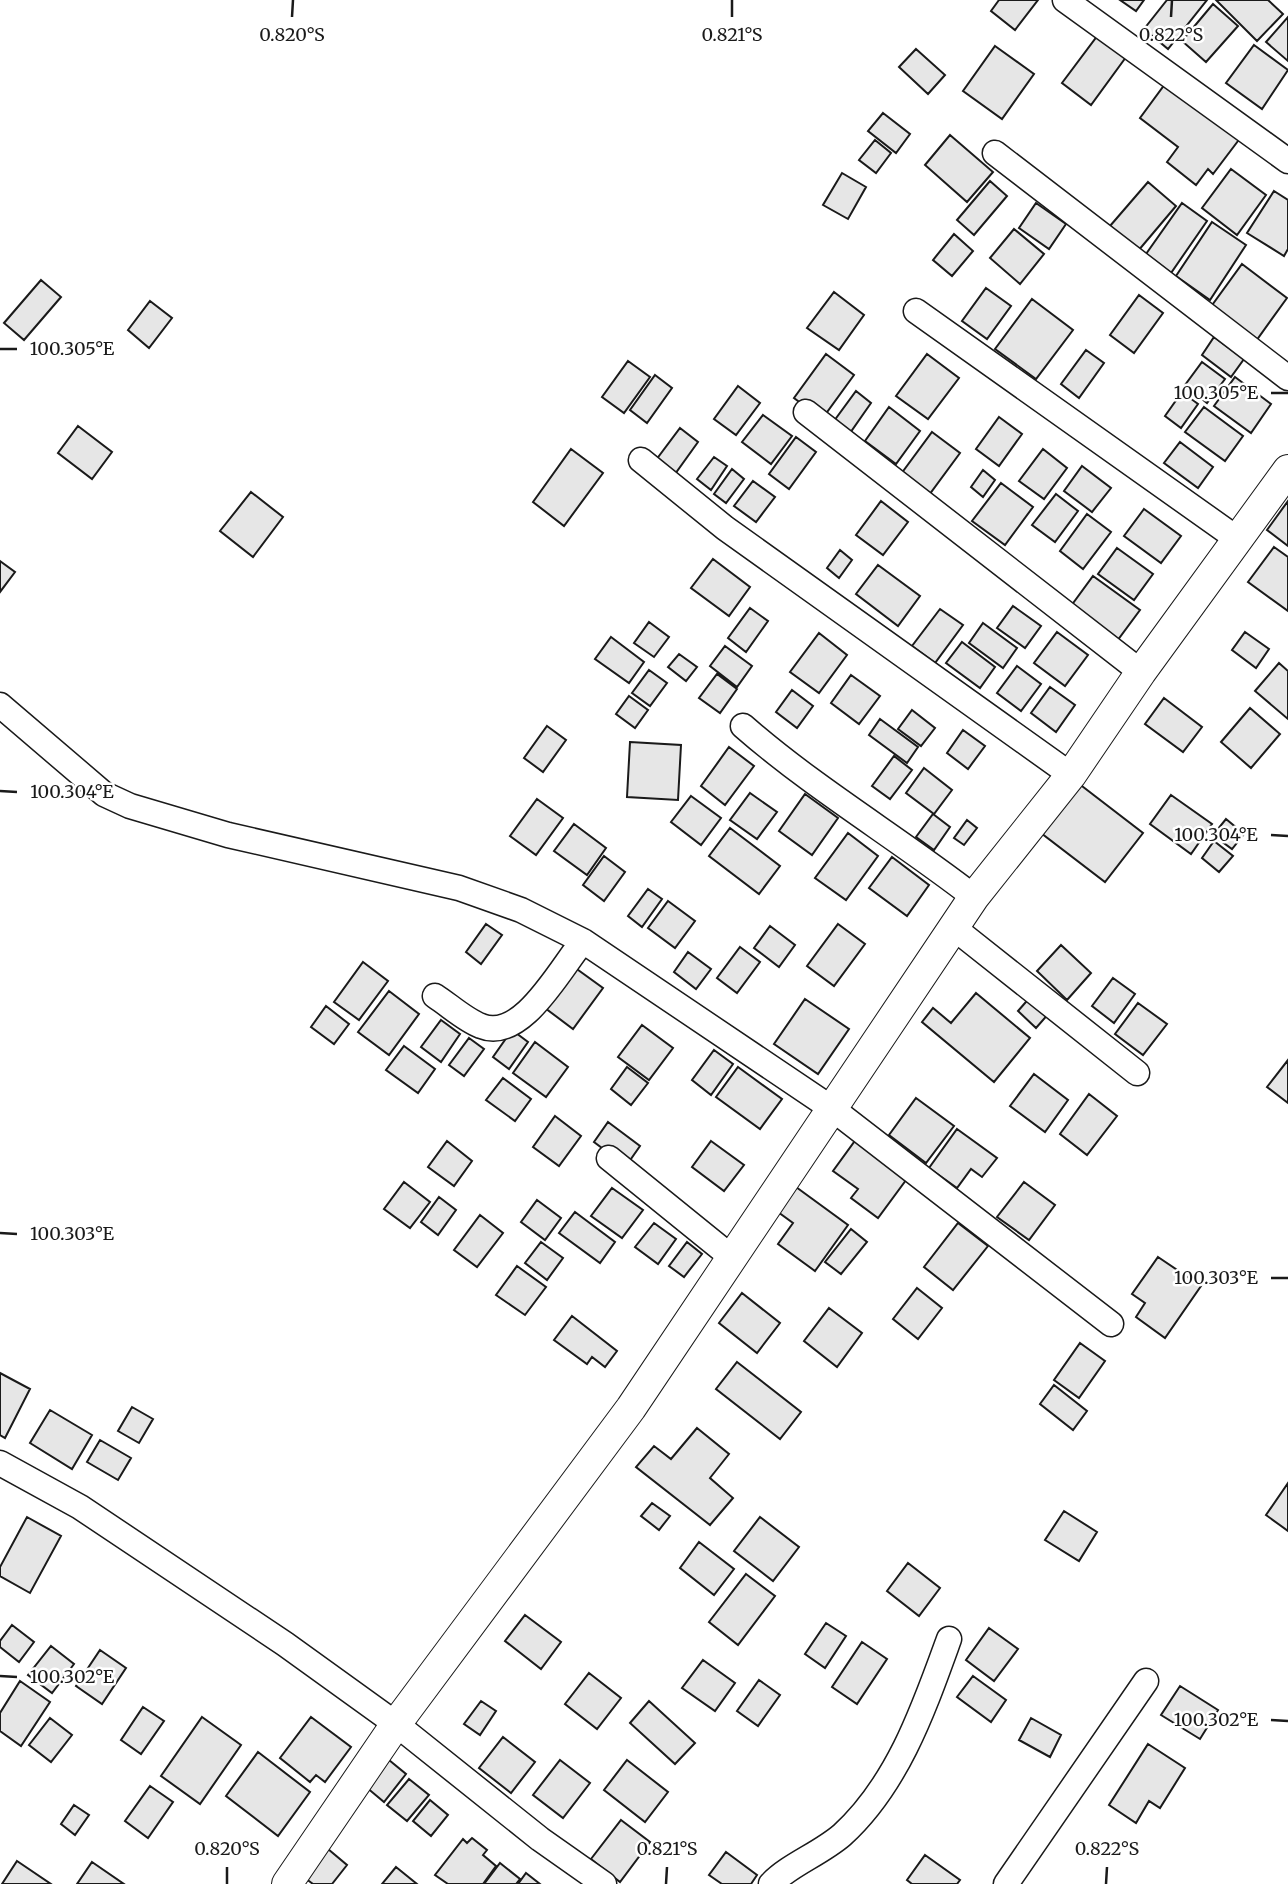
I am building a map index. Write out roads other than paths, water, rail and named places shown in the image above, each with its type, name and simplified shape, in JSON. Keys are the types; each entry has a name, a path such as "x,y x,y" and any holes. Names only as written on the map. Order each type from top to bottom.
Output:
{"street":[{"path":"1065,0 1288,161"},
{"path":"995,153 1288,378"},
{"path":"916,311 1236,538"},
{"path":"806,412 1141,672"},
{"path":"641,460 725,528 1071,775"},
{"path":"287,1884 396,1724 631,1408 730,1256 834,1110 974,897 1071,775 1236,538 1288,470"},
{"path":"0,705 104,794 130,806 228,835 459,888 521,910 583,942 834,1110 1111,1324"},
{"path":"743,726 789,766 927,861 974,897"},
{"path":"954,928 1137,1073"},
{"path":"435,996 480,1026 506,1027 519,1021 538,1001 583,942"},
{"path":"609,1158 730,1256"},
{"path":"0,1463 80,1507 285,1644 396,1724 540,1839 604,1884"},
{"path":"771,1884 821,1853 844,1833 878,1793 918,1725 949,1639"},
{"path":"1006,1884 1146,1681"}]}
